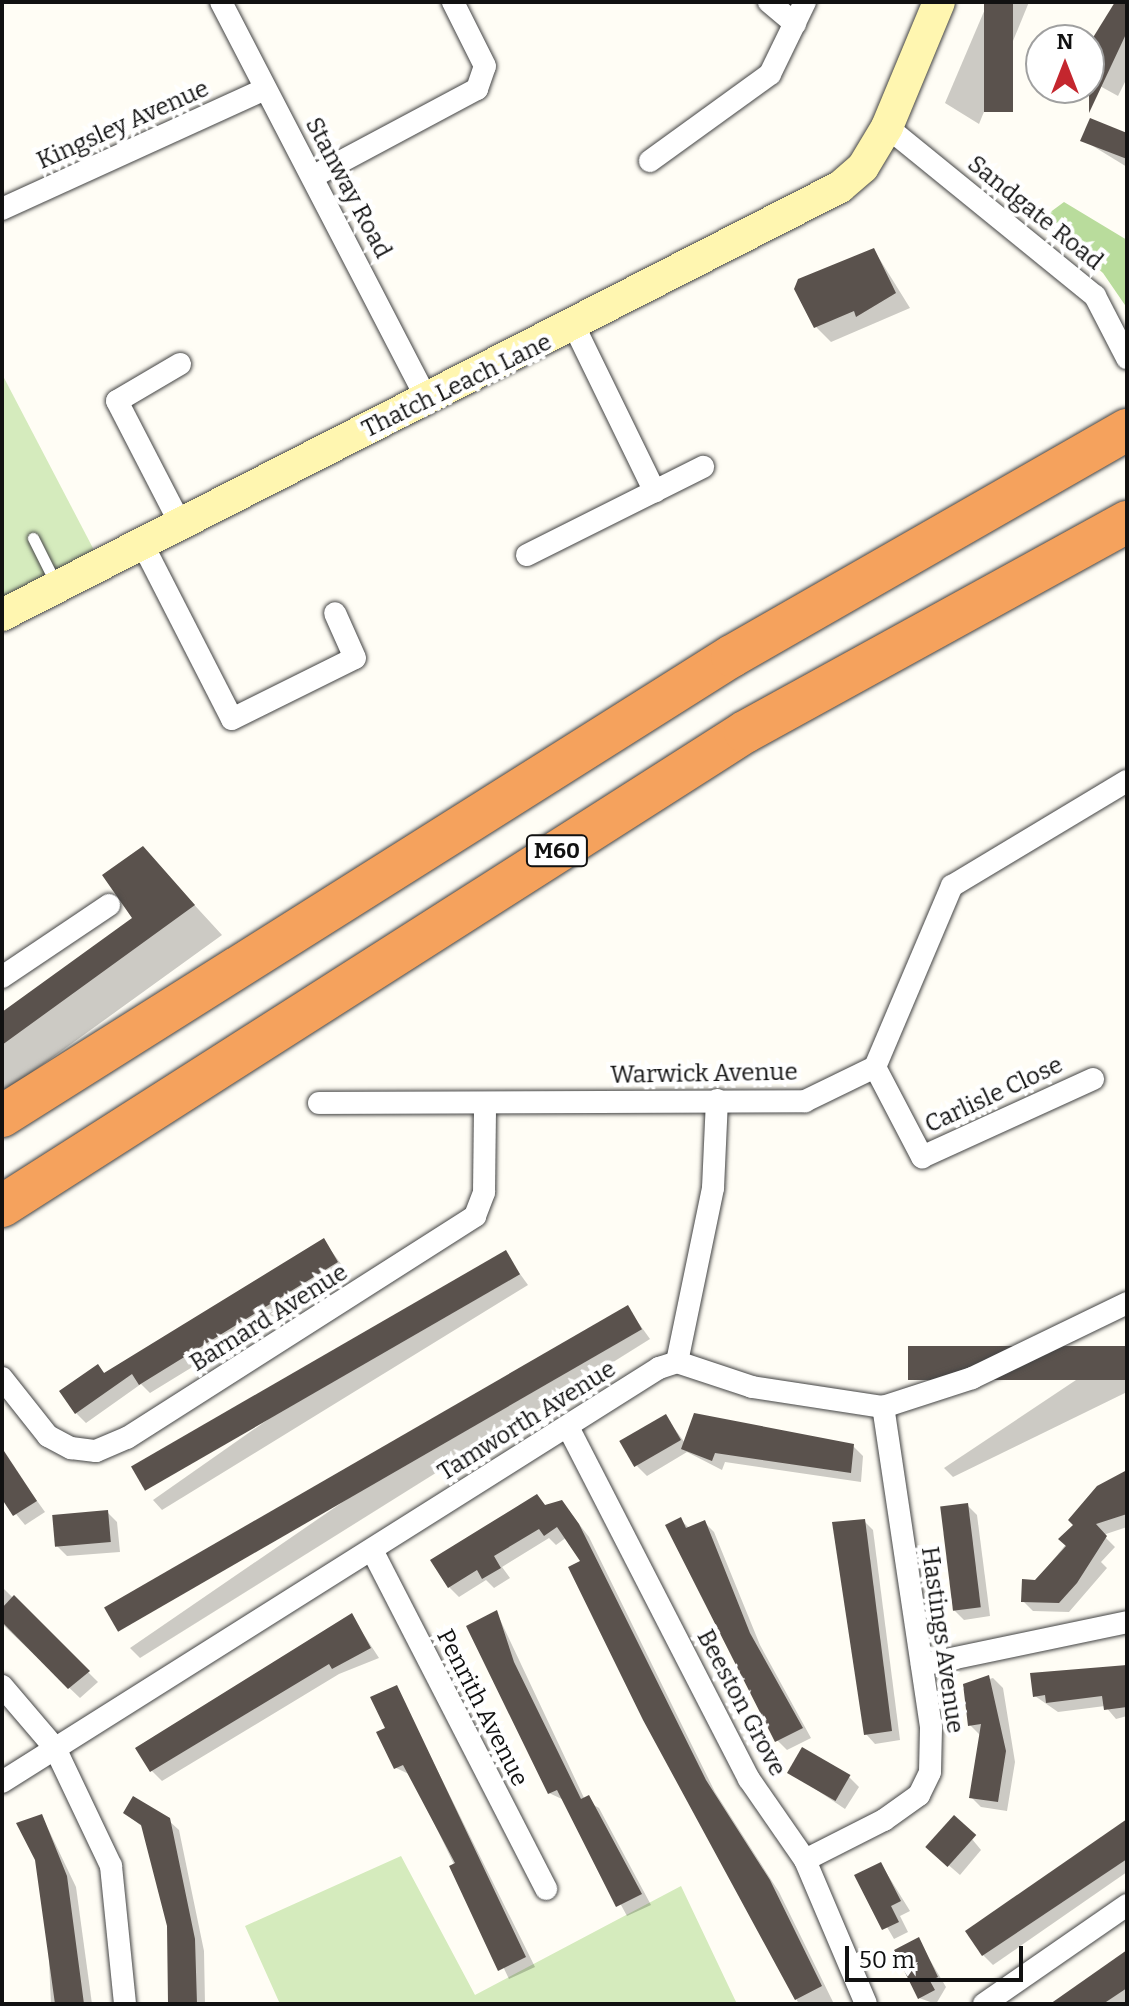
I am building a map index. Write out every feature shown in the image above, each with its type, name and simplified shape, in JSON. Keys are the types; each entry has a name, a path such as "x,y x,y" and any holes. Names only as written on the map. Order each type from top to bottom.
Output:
{"highway":[{"path":"2,1116 732,656 1127,430"},
{"name":"M60","path":"2,1206 745,732 1127,522"}],"street":[{"name":"Stanway Road","path":"221,2 314,176 427,400"},
{"path":"769,2 795,24"},
{"path":"650,161 770,74 805,2"},
{"name":"Thatch Leach Lane","path":"2,615 575,328 840,187 863,167 887,127 939,2"},
{"path":"314,176 477,89 485,66 457,4"},
{"name":"Kingsley Avenue","path":"2,209 265,89"},
{"name":"Sandgate Road","path":"887,127 1095,296 1127,358"},
{"path":"575,328 655,492"},
{"path":"180,364 117,401 181,525"},
{"path":"527,555 703,467"},
{"path":"143,545 232,719 355,658 335,613"},
{"path":"875,1067 952,886 1127,781"},
{"path":"2,977 109,905"},
{"name":"Carlisle Close","path":"875,1067 922,1157 1093,1079"},
{"name":"Warwick Avenue","path":"319,1103 805,1101 875,1067"},
{"path":"717,1100 713,1188 677,1362 752,1387 883,1407 972,1378 1127,1303"},
{"name":"Barnard Avenue","path":"2,1378 48,1436 71,1448 96,1451 127,1438 475,1216 484,1192 485,1104"},
{"name":"Tamworth Avenue","path":"2,1782 677,1362"},
{"name":"Hastings Avenue","path":"805,1860 919,1795 930,1772 922,1665 883,1407"},
{"name":"Beeston Grove","path":"568,1427 749,1779 805,1860 866,2004"},
{"name":"Penrith Avenue","path":"372,1550 546,1889"},
{"path":"922,1665 1127,1622"},
{"path":"2,1686 55,1748 111,1866 125,2004"},
{"path":"984,2004 1127,1905"}],"lane":[{"path":"33,538 58,587"}],"green space":[{"path":"1064,202 1127,240 1127,308 1103,273 1041,219"},
{"path":"2,374 95,552 2,598"},
{"path":"401,1856 475,1995 681,1886 737,2004 280,2004 245,1926"}],"building":[{"path":"984,2 1013,2 1013,112 984,112"},
{"path":"1115,2 1127,2 1127,32 1105,79 1105,24 1101,24"},
{"path":"1090,118 1127,133 1127,159 1080,141"},
{"path":"874,248 896,293 856,317 854,311 814,328 794,289 798,279"},
{"path":"143,846 195,905 2,1045 2,1012 132,918 102,875"},
{"path":"324,1238 338,1262 139,1385 132,1374 75,1414 59,1391 98,1364 104,1373"},
{"path":"506,1250 520,1274 145,1491 131,1466"},
{"path":"628,1305 642,1329 118,1632 104,1608"},
{"path":"908,1346 1127,1346 1127,1380 908,1380"},
{"path":"694,1413 854,1444 851,1473 715,1453 712,1461 681,1449"},
{"path":"666,1414 681,1440 634,1467 619,1441"},
{"path":"2,1448 37,1501 13,1516 2,1499"},
{"path":"1127,1470 1127,1514 1096,1524 1107,1536 1077,1583 1059,1603 1021,1602 1022,1579 1035,1580 1066,1546 1058,1539 1073,1525 1068,1520 1097,1486"},
{"path":"537,1494 545,1505 562,1500 579,1524 706,1780 770,1880 822,1986 795,2000 643,1720 568,1567 580,1561 557,1527 544,1536 539,1529 494,1556 501,1568 482,1579 477,1570 448,1588 430,1560"},
{"path":"968,1503 981,1607 953,1611 940,1506"},
{"path":"108,1510 111,1542 55,1547 52,1515"},
{"path":"681,1517 686,1528 705,1520 750,1633 803,1728 775,1742 665,1525"},
{"path":"865,1519 892,1731 864,1735 832,1522"},
{"path":"14,1595 90,1671 68,1689 2,1622 2,1608"},
{"path":"497,1610 514,1662 581,1799 589,1795 642,1894 616,1907 557,1790 548,1794 466,1626"},
{"path":"352,1613 371,1648 332,1669 329,1664 150,1772 135,1748"},
{"path":"1127,1665 1127,1707 1104,1710 1102,1696 1046,1703 1045,1695 1033,1697 1030,1673"},
{"path":"989,1675 1006,1751 998,1802 969,1798 981,1724 968,1726 963,1684"},
{"path":"397,1685 526,1957 498,1971 449,1866 455,1863 403,1765 394,1769 376,1732 385,1728 370,1697"},
{"path":"802,1747 850,1775 835,1801 787,1773"},
{"path":"133,1796 170,1818 195,1939 197,2004 168,2004 167,1926 141,1825 123,1813"},
{"path":"42,1814 67,1876 84,2004 55,2004 35,1860 16,1823"},
{"path":"954,1815 976,1835 948,1867 925,1847"},
{"path":"1127,1819 1127,1859 982,1956 965,1931"},
{"path":"881,1862 901,1901 891,1906 899,1922 882,1930 854,1875"},
{"path":"919,1937 938,1977 930,1981 935,1990 918,1999 894,1950"},
{"path":"1127,1950 1127,1988 1103,2004 1050,2004"}]}
